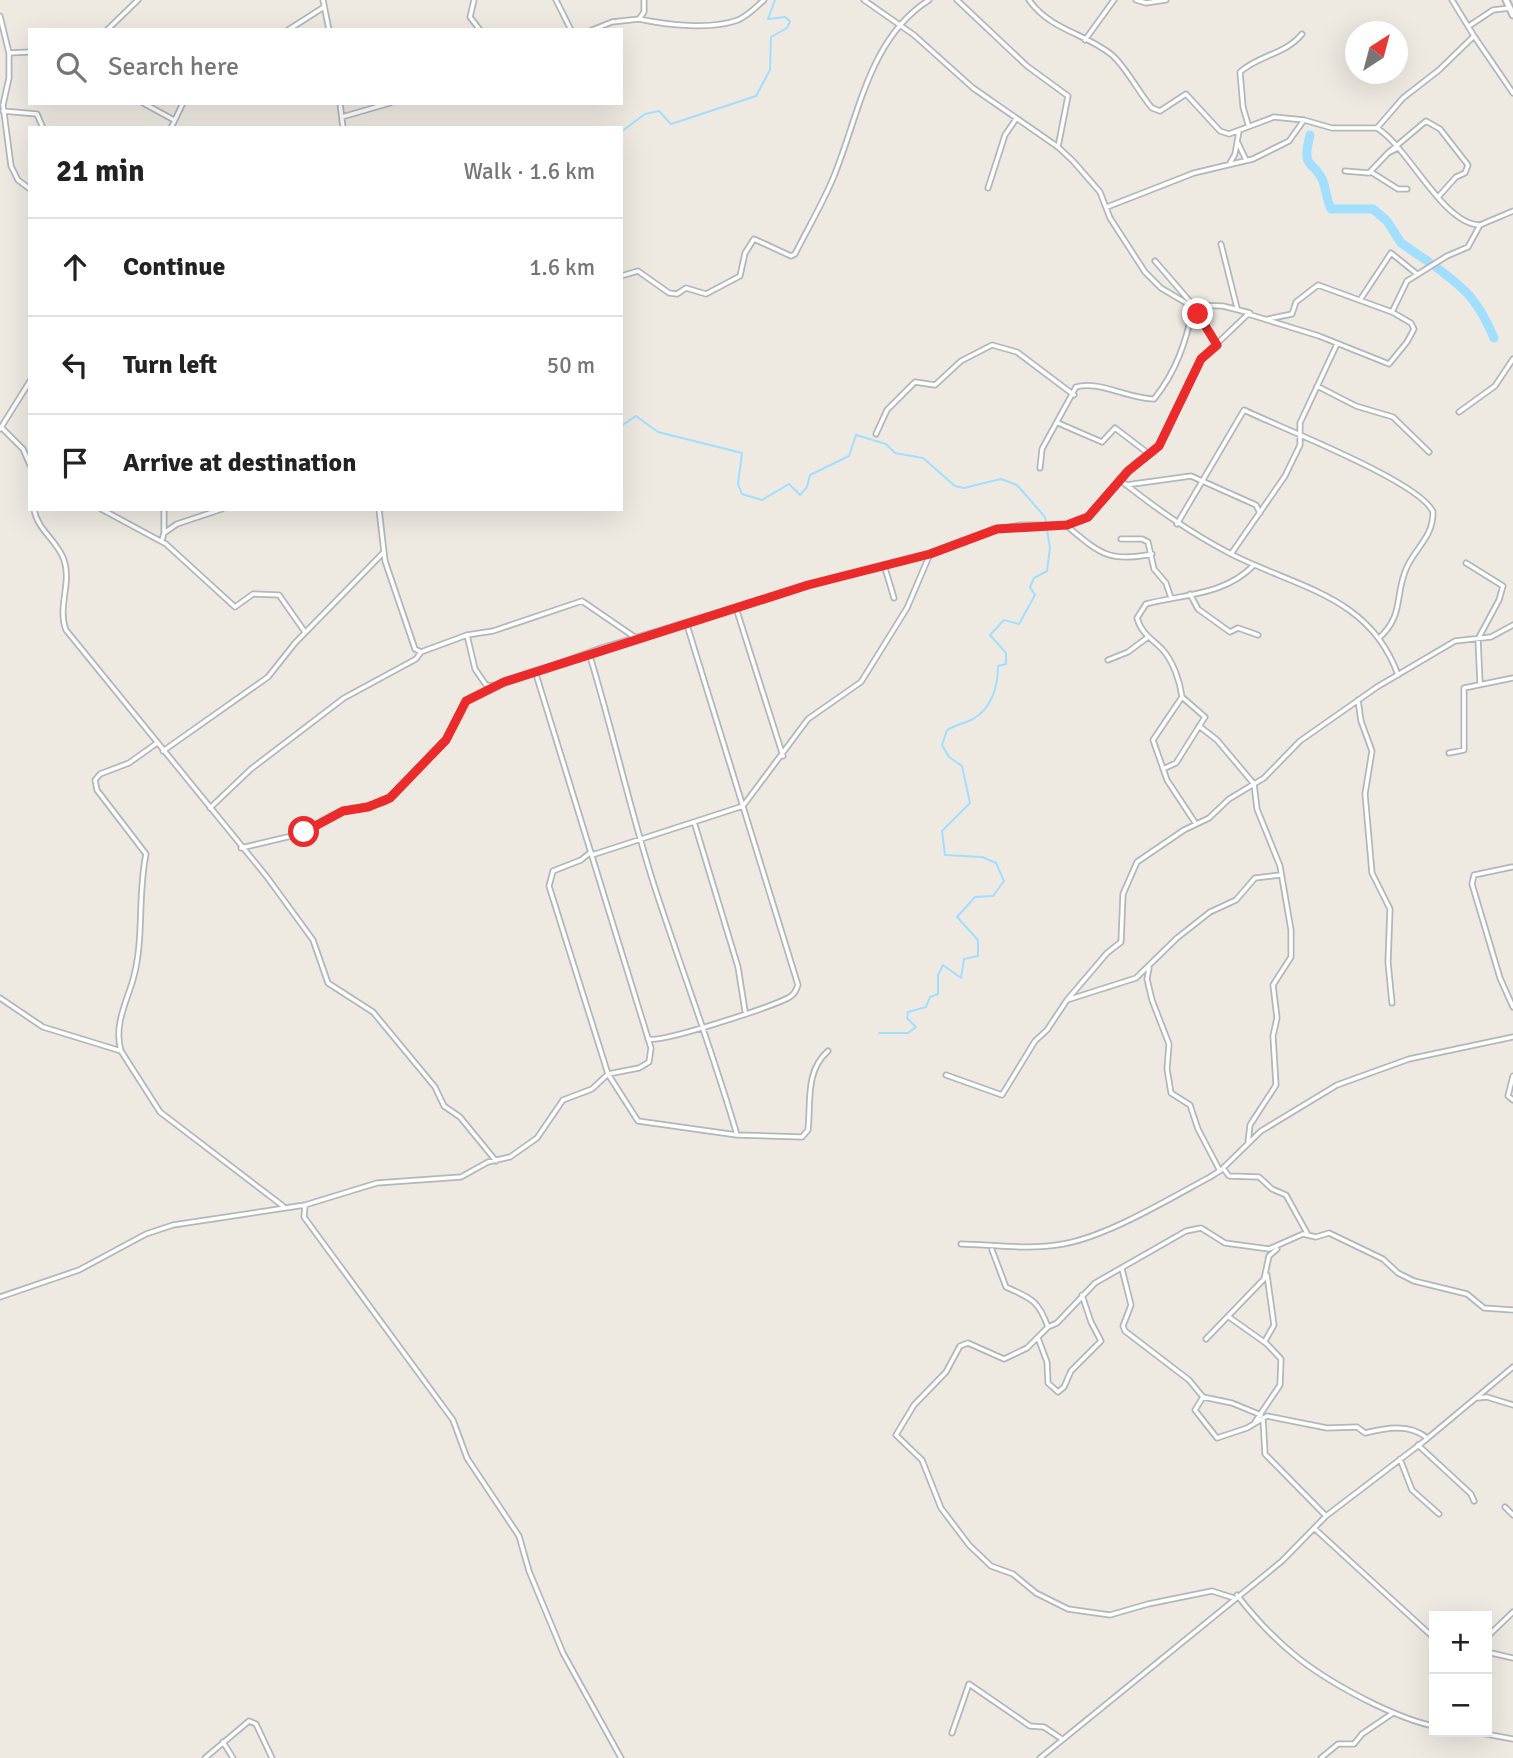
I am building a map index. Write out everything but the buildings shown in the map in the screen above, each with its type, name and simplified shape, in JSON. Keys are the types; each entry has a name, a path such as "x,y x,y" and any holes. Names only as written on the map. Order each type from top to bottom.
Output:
{"main road":[{"path":"1506,0 1513,15"}],"street":[{"path":"109,28 138,0"},
{"path":"323,0 329,28"},
{"path":"474,0 470,17 479,28"},
{"path":"556,0 570,28"},
{"path":"639,19 644,12 644,0"},
{"path":"597,28 612,22 639,19 700,24 731,22 741,19 764,0"},
{"path":"864,0 914,35 943,64 1016,120 1058,147 1100,192 1114,225 1146,272 1161,288 1193,307 1237,308 1266,319 1337,344 1389,364 1408,342 1414,329 1411,323 1392,312 1324,286 1314,286 1296,302 1292,314 1266,319"},
{"path":"623,275 638,271 669,293 677,294 686,288 706,294 740,276 745,253 754,239 790,256 795,254 833,177 880,53 897,25 929,0"},
{"path":"957,0 1027,66 1066,93 1058,147"},
{"path":"1029,0 1066,32 1114,57 1152,108 1160,111 1186,94 1220,131 1229,134 1248,124 1275,117 1304,120 1332,128 1377,128 1461,219 1480,225 1513,212"},
{"path":"1085,40 1114,0"},
{"path":"1136,0 1146,3 1166,0"},
{"path":"1452,0 1513,93"},
{"path":"291,28 324,7"},
{"path":"1469,26 1493,10 1510,9"},
{"path":"0,16 9,52 3,111 11,166 18,180 28,188"},
{"path":"1248,124 1243,107 1240,72 1266,55 1290,47 1302,34"},
{"path":"1377,128 1403,98 1439,70 1474,36"},
{"path":"9,52 28,52"},
{"path":"146,105 174,120"},
{"path":"172,126 182,105"},
{"path":"340,105 343,126"},
{"path":"342,117 383,105"},
{"path":"3,111 37,114 42,126"},
{"path":"988,188 1005,135 1016,120"},
{"path":"1107,207 1194,173 1247,160 1289,141 1304,120"},
{"path":"1371,172 1388,153 1426,121 1440,129 1468,165 1465,173 1456,177 1439,196"},
{"path":"1229,165 1235,154 1239,131"},
{"path":"1238,141 1247,160"},
{"path":"1345,171 1371,172 1398,189 1407,189"},
{"path":"1392,312 1407,281 1468,247 1480,225"},
{"path":"1221,244 1237,308"},
{"path":"1360,299 1391,253 1417,274"},
{"path":"1155,261 1193,307 1217,345"},
{"path":"1040,468 1042,449 1076,387 1091,384 1114,393 1154,399 1172,374 1189,331 1193,307"},
{"path":"241,848 300,834 343,811 385,802 446,740 466,701 496,685 636,638 930,554 997,529 1067,525 1088,517 1120,480 1166,436 1201,359 1250,313"},
{"path":"1291,434 1298,430 1337,344"},
{"path":"876,434 887,410 915,382 935,386 961,361 992,345 1017,352 1074,395"},
{"path":"1459,412 1494,386 1513,359"},
{"path":"28,384 1,428 23,449 28,460"},
{"path":"1317,386 1356,406 1392,417 1429,452"},
{"path":"1177,524 1244,410 1291,434 1355,459 1421,498 1433,512 1430,535 1406,568 1393,625 1379,638"},
{"path":"1058,423 1102,442 1115,428 1149,454"},
{"path":"1231,554 1261,515 1285,476 1300,445 1298,430"},
{"path":"1126,485 1191,476 1256,505 1261,515"},
{"path":"1120,480 1177,524 1231,554 1339,602 1369,623 1394,663 1398,675"},
{"path":"35,511 38,523 64,559 62,616 66,630 267,877 313,940 328,983 373,1012 435,1087 444,1106 460,1117 476,1140 496,1161"},
{"path":"106,511 163,542 235,607 254,594 279,595 306,632"},
{"path":"163,542 164,511"},
{"path":"164,533 177,524 216,511"},
{"path":"379,511 384,552 395,595 413,643 421,652"},
{"path":"1067,525 1090,545 1115,559 1152,554"},
{"path":"1121,539 1146,540 1154,569 1166,583 1171,598"},
{"path":"163,751 268,677 306,632 384,552"},
{"path":"828,1051 817,1060 812,1073 804,1136 737,1135 642,1123 634,1118 608,1074 548,881 552,871 559,866 695,825 743,806 783,756 808,719 861,682 908,608 930,554"},
{"path":"1466,563 1503,586 1499,600 1478,639 1480,683"},
{"path":"884,565 894,598"},
{"path":"1162,769 1176,763 1205,715 1182,697 1170,659 1138,624 1140,611 1146,604 1231,584 1254,565"},
{"path":"1190,594 1198,609 1230,632 1238,628 1258,635"},
{"path":"209,808 251,769 293,740 344,698 416,659 421,652 467,635 493,631 582,601 636,638"},
{"path":"736,608 783,756"},
{"path":"648,1038 662,1039 704,1027 790,997 798,985 687,624"},
{"path":"946,1075 1002,1095 1035,1041 1047,1030 1102,957 1121,942 1123,894 1134,867 1254,784 1300,741 1405,670 1455,641 1497,635 1513,625"},
{"path":"467,635 480,679 488,686 496,685"},
{"path":"1108,660 1128,652 1148,637"},
{"path":"589,653 654,886 704,1027 737,1135"},
{"path":"1394,663 1405,670"},
{"path":"0,1297 79,1270 146,1234 173,1225 305,1205 384,1182 450,1181 510,1157 542,1134 549,1117 563,1101 592,1089 608,1074 646,1065 653,1054 535,671"},
{"path":"1449,753 1464,750 1464,688 1513,678"},
{"path":"1182,697 1153,740 1162,769 1196,824"},
{"path":"1359,700 1361,721 1372,751 1365,794 1372,873 1390,909 1389,980 1392,1003"},
{"path":"1199,726 1217,740 1254,784 1257,809 1278,859 1291,930 1291,960 1273,985 1277,1018 1273,1036 1276,1085 1250,1125 1248,1143"},
{"path":"157,743 129,763 100,774 95,780 97,790 146,854 140,885 140,953 121,1012 118,1041 121,1051 160,1112 287,1207 303,1214 453,1420 467,1458 519,1536 529,1571 563,1653 621,1758"},
{"path":"695,825 738,967 745,1012"},
{"path":"1512,867 1474,875 1472,884 1500,978 1513,1007"},
{"path":"1067,1000 1125,982 1150,966 1177,938 1210,912 1236,900 1255,878 1281,875"},
{"path":"1150,966 1147,979 1169,1044 1167,1069 1171,1093 1191,1106 1198,1129 1221,1170 1233,1176 1259,1177 1272,1189 1284,1193 1308,1235"},
{"path":"0,998 43,1027 121,1051"},
{"path":"961,1244 1044,1247 1067,1244 1120,1223 1221,1170 1261,1131 1301,1104 1337,1085 1418,1056 1513,1037"},
{"path":"111,1048 118,1041"},
{"path":"1513,1076 1508,1096 1513,1100"},
{"path":"303,1214 305,1205"},
{"path":"1279,1247 1264,1249 1225,1242 1206,1230 1196,1228 1166,1240 1095,1283 1056,1323 1048,1327 1023,1351 1004,1359 968,1343 960,1346 946,1372 915,1405 896,1435 922,1460 937,1499 953,1526 987,1562 1013,1574 1037,1592 1068,1609 1111,1615 1148,1604 1212,1591 1235,1597 1305,1665 1329,1682 1393,1713 1429,1724"},
{"path":"1265,1342 1274,1325 1266,1273 1269,1256 1300,1235 1337,1235 1383,1259 1398,1273 1414,1281 1466,1294 1484,1308 1513,1310"},
{"path":"992,1250 1006,1287 1028,1295 1044,1315 1048,1327"},
{"path":"1122,1269 1131,1305 1123,1326 1125,1331 1189,1380 1203,1397 1232,1403 1263,1416 1327,1428 1355,1427 1365,1433 1379,1428 1402,1428 1427,1438"},
{"path":"1206,1339 1229,1317 1266,1273"},
{"path":"1037,1338 1047,1362 1048,1383 1058,1392 1064,1387 1072,1370 1101,1341 1082,1295"},
{"path":"1203,1397 1195,1410 1219,1439 1263,1416 1282,1379 1281,1359 1265,1342 1229,1317"},
{"path":"1041,1758 1282,1561 1326,1517 1419,1446 1513,1367"},
{"path":"1475,1398 1487,1397 1513,1405"},
{"path":"1263,1416 1265,1454 1326,1517"},
{"path":"1419,1446 1471,1494 1474,1501"},
{"path":"1400,1460 1412,1490 1439,1514"},
{"path":"1505,1507 1513,1515"},
{"path":"1315,1529 1339,1554 1429,1634"},
{"path":"1492,1632 1513,1612"},
{"path":"1492,1654 1513,1658"},
{"path":"952,1733 969,1684 1030,1726 1044,1727 1062,1739"},
{"path":"1321,1758 1338,1744 1354,1744 1366,1731 1393,1713"},
{"path":"205,1758 252,1721 272,1758"},
{"path":"1492,1735 1513,1739"},
{"path":"223,1742 233,1758"}],"waterway":[{"path":"623,130 645,114 659,111 671,124 756,96 770,70 771,37 787,28 790,21 785,17 768,19 775,0"},
{"path":"1310,135 1308,160 1323,181 1331,209 1373,209 1387,221 1401,243 1429,262"},
{"path":"1436,267 1471,298 1494,338"},
{"path":"623,425 636,416 658,432 742,453 738,484 742,494 762,500 789,484 800,495 807,487 810,475 849,456 856,435 886,444 895,453 923,458 955,486 964,488 1001,479 1017,485 1045,517 1050,548 1047,571 1034,578 1030,587 1035,595 1019,624 1004,620 990,635 1006,653 1006,664 998,666 993,696 980,714 947,730 942,745 949,757 962,766 970,803 942,831 945,855 982,857 996,863 1004,881 993,896 975,897 957,917 978,940 978,956 964,959 961,978 943,965 938,975 938,994 930,997 926,1007 908,1012 907,1018 916,1027 908,1033 879,1033"}],"route":[{"path":"304,832 343,811 385,802 410,780 451,734 466,701 504,682 601,648 687,624 768,597 930,554 997,529 1021,525 1067,525 1088,517 1128,471 1159,446 1173,424 1201,359 1217,345 1198,314"}]}
